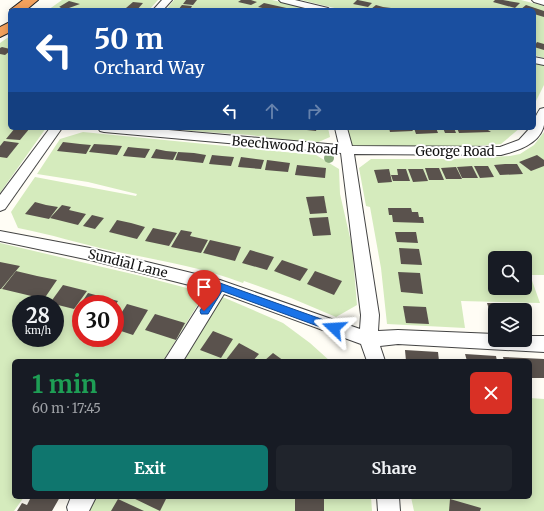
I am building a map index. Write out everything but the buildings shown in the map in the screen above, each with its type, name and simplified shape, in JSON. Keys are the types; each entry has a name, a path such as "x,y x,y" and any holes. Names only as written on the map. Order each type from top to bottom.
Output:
{"highway":[{"path":"19,8 32,0"},
{"path":"35,8 46,0"}],"street":[{"path":"160,8 167,0"},
{"path":"284,0 316,8"},
{"path":"537,0 544,2"},
{"name":"George Road","path":"536,129 544,112"},
{"path":"0,206 55,130"},
{"name":"Beechwood Road","path":"126,130 347,150"},
{"path":"342,130 347,150 370,315 368,339 375,359"},
{"name":"George Road","path":"347,150 501,151 522,145 535,130"},
{"name":"Sundial Lane","path":"0,236 90,254 220,286 368,339"},
{"path":"174,359 220,286"},
{"path":"368,339 398,337 544,344"},
{"path":"388,499 389,511"}],"green space":[{"path":"62,0 158,0 151,8 51,8"},
{"path":"174,0 272,0 304,8 168,8"},
{"path":"301,0 521,0 544,6 544,58 536,56 536,8 335,8"},
{"path":"8,37 8,130 45,130 0,193 0,43"},
{"path":"536,63 544,65 544,85 536,101"},
{"path":"183,130 328,130 330,137 314,144 250,135"},
{"path":"347,130 518,130 501,144 476,146 355,148 349,145"},
{"path":"83,132 316,155 339,169 340,194 352,246 357,305 336,317 291,298 244,281 243,283 195,268 113,251 18,228 11,212 35,177 136,196 137,194 88,182 37,174 60,139"},
{"path":"544,132 544,275 532,275 532,251 488,251 488,295 532,295 532,281 540,303 461,301 465,328 387,324 381,268 370,207 366,206 359,168 371,159 453,159 510,156 520,154 534,145"},
{"path":"0,243 202,292 203,296 164,359 12,359 12,499 23,499 14,511 0,511"},
{"path":"218,295 283,323 310,343 328,359 180,359"},
{"path":"532,398 544,399 544,511 414,511 411,499 532,499"},
{"path":"95,499 371,499 372,511 87,511"}],"route":[{"path":"204,311 220,286 334,328"}]}
